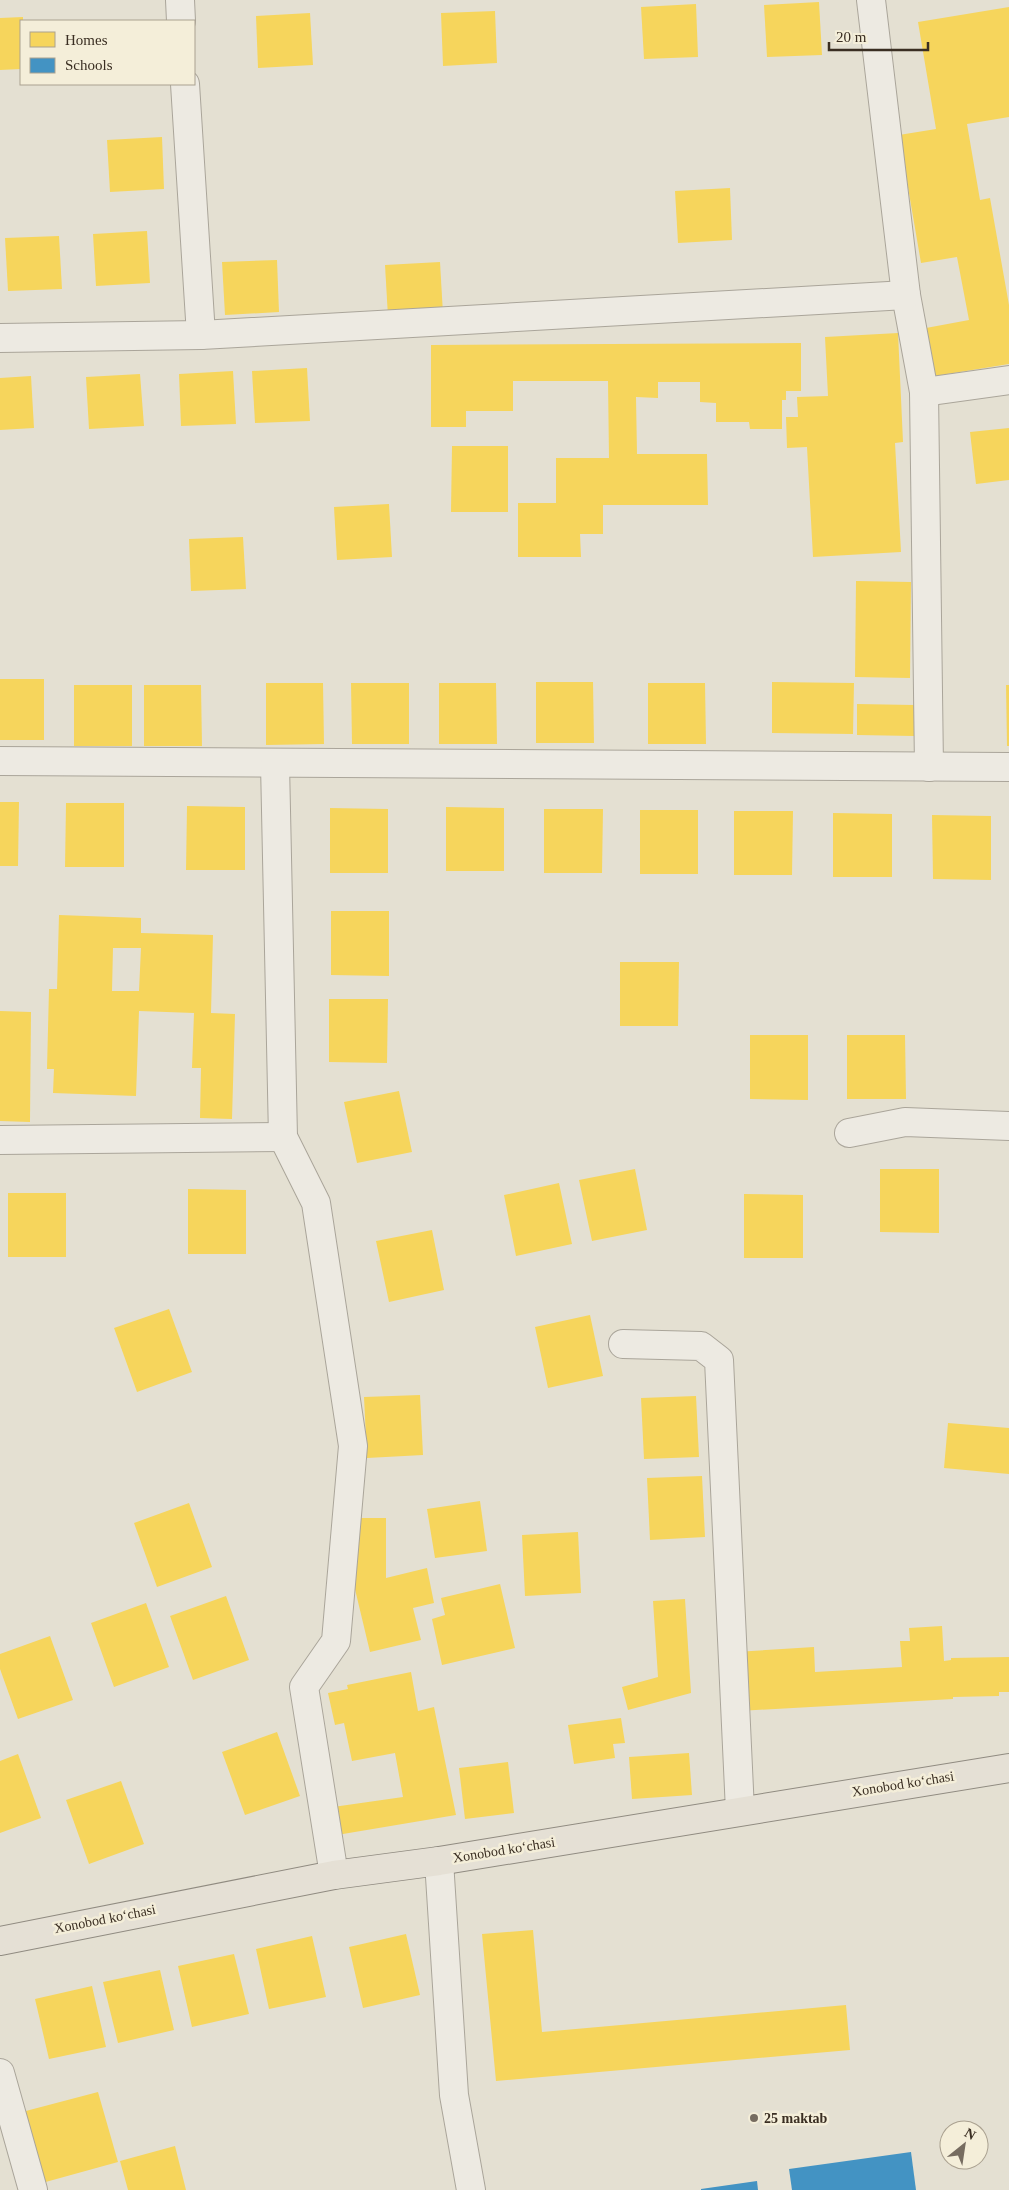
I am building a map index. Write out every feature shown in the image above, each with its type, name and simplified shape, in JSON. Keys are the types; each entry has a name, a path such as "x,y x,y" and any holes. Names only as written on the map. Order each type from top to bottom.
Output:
{"main road":[{"name":"Xonobod koʻchasi","path":"0,1941 334,1876 439,1861 1009,1768"}],"street":[{"path":"180,0 181,20"},
{"path":"871,0 906,295 924,392 929,767"},
{"path":"185,85 201,335"},
{"path":"0,338 201,335 906,295"},
{"path":"924,392 1009,380"},
{"path":"0,761 1009,767"},
{"path":"275,764 283,1137 316,1203 353,1446 336,1641 304,1687 334,1876"},
{"path":"848,1133 905,1122 1009,1126"},
{"path":"0,1140 283,1137"},
{"path":"623,1344 701,1346 719,1360 740,1811"},
{"path":"439,1861 454,2095 471,2190"},
{"path":"0,2073 33,2190"}],"building: Homes":[{"path":"819,2 822,55 767,57 764,5"},
{"path":"696,4 698,57 644,59 641,7"},
{"path":"1009,7 1009,117 967,124 980,200 990,198 1009,305 1009,364 935,376 926,328 969,320 957,257 921,263 899,135 936,129 918,22"},
{"path":"495,11 497,63 443,66 441,13"},
{"path":"310,13 313,65 258,68 256,16"},
{"path":"23,17 23,20 20,20 20,69 0,70 0,18"},
{"path":"162,137 164,189 110,192 107,140"},
{"path":"730,188 732,240 678,243 675,191"},
{"path":"147,231 150,283 96,286 93,234"},
{"path":"59,236 62,289 8,291 5,238"},
{"path":"277,260 279,312 225,315 222,262"},
{"path":"440,262 443,314 388,317 385,265"},
{"path":"898,333 903,442 895,443 901,552 813,557 807,447 787,448 786,417 798,417 797,397 828,396 825,337"},
{"path":"801,343 801,391 786,391 786,400 782,400 782,429 750,429 749,422 716,422 716,403 700,402 700,382 658,382 658,398 636,397 637,454 707,454 708,505 603,505 603,534 580,534 581,557 518,557 518,503 556,503 556,458 609,458 608,381 513,381 513,411 466,411 466,427 431,427 431,345"},
{"path":"307,368 310,421 255,423 252,371"},
{"path":"233,371 236,424 181,426 179,374"},
{"path":"140,374 144,426 89,429 86,377"},
{"path":"31,376 34,428 0,430 0,378"},
{"path":"1009,428 1009,480 976,484 970,432"},
{"path":"452,446 508,446 508,512 451,512"},
{"path":"389,504 392,557 337,560 334,507"},
{"path":"243,537 246,589 191,591 189,539"},
{"path":"856,581 911,582 910,678 855,677"},
{"path":"0,679 44,679 44,740 0,740"},
{"path":"536,682 593,682 594,743 536,743"},
{"path":"772,682 854,683 853,734 772,733"},
{"path":"266,683 323,683 324,744 266,745"},
{"path":"351,683 409,683 409,744 352,744"},
{"path":"439,683 496,683 497,744 439,744"},
{"path":"648,683 705,683 706,744 648,744"},
{"path":"74,685 132,685 132,746 74,746"},
{"path":"144,685 201,685 202,746 144,746"},
{"path":"1006,685 1009,685 1009,746 1007,746"},
{"path":"857,704 914,705 914,736 857,735"},
{"path":"0,802 19,802 18,866 0,866"},
{"path":"66,803 124,803 124,867 65,867"},
{"path":"187,806 245,807 245,870 186,870"},
{"path":"446,807 504,808 504,871 446,871"},
{"path":"330,808 388,809 388,873 330,873"},
{"path":"544,809 603,809 602,873 544,873"},
{"path":"640,810 698,810 698,874 640,874"},
{"path":"734,811 793,811 792,875 734,875"},
{"path":"833,813 892,814 892,877 833,877"},
{"path":"932,815 991,816 991,880 933,879"},
{"path":"331,911 389,911 389,976 331,975"},
{"path":"59,915 141,918 141,933 213,935 211,1013 235,1014 232,1119 200,1118 201,1068 192,1068 194,1013 139,1011 136,1096 53,1093 54,1069 47,1069 49,989 57,989","holes":["113,948 141,948 139,991 112,991"]},
{"path":"620,962 679,962 678,1026 620,1026"},
{"path":"329,999 388,999 387,1063 329,1062"},
{"path":"0,1011 31,1012 30,1122 0,1121"},
{"path":"750,1035 808,1035 808,1100 750,1099"},
{"path":"847,1035 905,1035 906,1099 847,1099"},
{"path":"399,1091 412,1152 357,1163 344,1102"},
{"path":"635,1169 647,1230 592,1241 579,1180"},
{"path":"880,1169 939,1169 939,1233 880,1232"},
{"path":"559,1183 572,1244 516,1256 504,1195"},
{"path":"188,1189 246,1190 246,1254 188,1254"},
{"path":"8,1193 66,1193 66,1257 8,1257"},
{"path":"744,1194 803,1195 803,1258 744,1258"},
{"path":"432,1230 444,1290 389,1302 376,1241"},
{"path":"169,1309 192,1372 137,1392 114,1328"},
{"path":"590,1315 603,1376 548,1388 535,1327"},
{"path":"420,1395 423,1455 367,1458 364,1397"},
{"path":"696,1396 699,1457 644,1459 641,1398"},
{"path":"948,1423 1009,1428 1009,1474 944,1468"},
{"path":"702,1476 705,1537 650,1540 647,1478"},
{"path":"480,1501 487,1551 435,1558 427,1509"},
{"path":"189,1503 212,1567 157,1587 134,1523"},
{"path":"354,1518 386,1518 386,1578 427,1568 434,1603 413,1608 421,1640 370,1652 354,1585"},
{"path":"578,1532 581,1593 525,1596 522,1535"},
{"path":"500,1584 515,1648 442,1665 432,1619 445,1615 441,1598"},
{"path":"226,1596 249,1660 193,1680 170,1616"},
{"path":"685,1599 691,1693 628,1710 622,1687 658,1677 653,1601"},
{"path":"146,1603 169,1667 114,1687 91,1623"},
{"path":"942,1626 944,1661 951,1660 951,1658 1009,1657 1009,1692 999,1692 999,1696 953,1697 953,1699 739,1711 735,1652 814,1647 815,1672 902,1667 900,1641 910,1641 909,1628"},
{"path":"50,1636 73,1700 18,1719 0,1669 0,1654"},
{"path":"411,1672 418,1711 434,1707 456,1815 337,1835 333,1807 403,1797 395,1753 352,1761 344,1723 335,1725 328,1693 348,1689 347,1685"},
{"path":"621,1718 625,1743 613,1744 615,1758 574,1764 568,1725"},
{"path":"277,1732 300,1796 245,1815 222,1752"},
{"path":"689,1753 692,1795 632,1799 629,1757"},
{"path":"18,1754 41,1818 0,1833 0,1761"},
{"path":"508,1762 514,1813 465,1819 459,1768"},
{"path":"121,1781 144,1844 89,1864 66,1800"},
{"path":"533,1930 542,2032 846,2005 850,2050 496,2081 482,1934"},
{"path":"406,1934 420,1995 363,2008 349,1947"},
{"path":"312,1936 326,1997 269,2009 256,1949"},
{"path":"234,1954 249,2014 192,2027 178,1966"},
{"path":"160,1970 174,2030 118,2043 103,1982"},
{"path":"92,1986 106,2047 49,2059 35,1999"},
{"path":"98,2092 118,2162 42,2183 22,2112"},
{"path":"175,2146 186,2190 128,2190 120,2161"}],"building: Schools":[{"path":"911,2152 916,2190 792,2190 789,2169"},
{"path":"757,2181 758,2190 701,2190 701,2189"}],"place":[{"name":"25 maktab","path":"754,2118"}]}
